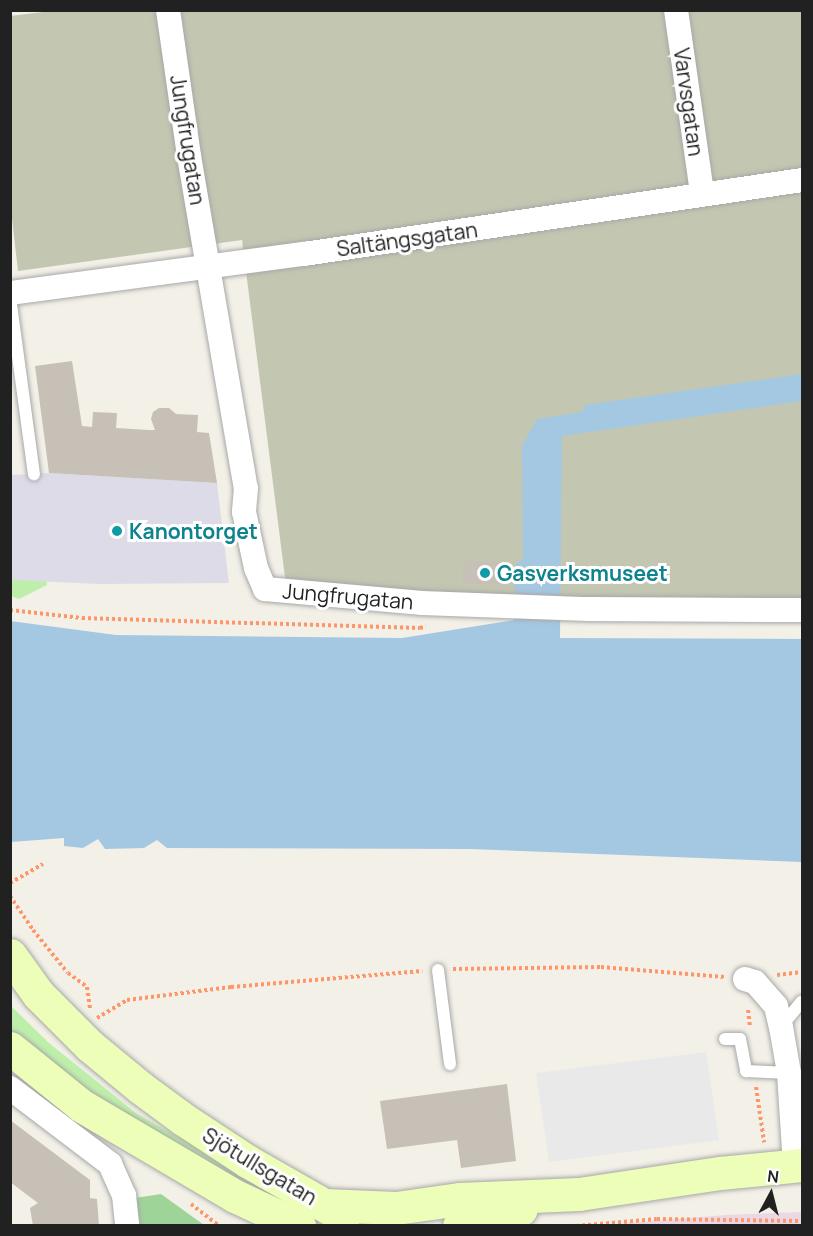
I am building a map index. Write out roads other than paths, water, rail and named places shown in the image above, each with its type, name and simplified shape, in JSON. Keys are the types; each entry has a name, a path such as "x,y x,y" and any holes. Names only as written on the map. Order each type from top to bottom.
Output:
{"main road":[{"name":"Sjötullsgatan","path":"10,955 38,994 90,1046 141,1088 247,1161 325,1205 396,1208 460,1199 578,1210"},
{"name":"Sjötullsgatan","path":"10,1048 82,1106 236,1196 299,1226"},
{"name":"Sjötullsgatan","path":"459,1226 578,1210 799,1165"},
{"path":"236,1196 260,1226"},
{"path":"325,1205 354,1226"}],"street":[{"name":"Jungfrugatan","path":"168,10 189,156 246,488 244,512 256,568 265,589 363,599 561,608 802,610"},
{"name":"Varvsgatan","path":"676,10 702,193"},
{"name":"Saltängsgatan","path":"10,295 802,180"},
{"path":"745,979 755,982 776,1006 789,1072 799,1165"},
{"path":"10,1088 110,1164 124,1195 127,1226"}],"lane":[{"path":"10,295 34,474"},
{"path":"438,970 450,1064"},
{"path":"781,1027 802,1001"},
{"path":"725,1039 740,1039 746,1071 789,1072"}],"water":[{"path":"802,374 802,401 562,436 560,638 802,639 802,862 470,849 167,848 157,840 144,848 105,849 98,839 83,848 64,846 64,838 11,842 10,621 116,635 402,638 514,620 516,563 523,560 522,446 537,419 582,412 585,405"}],"place":[{"name":"Kanontorget","path":"117,531"},
{"name":"Gasverksmuseet","path":"485,573"}]}
